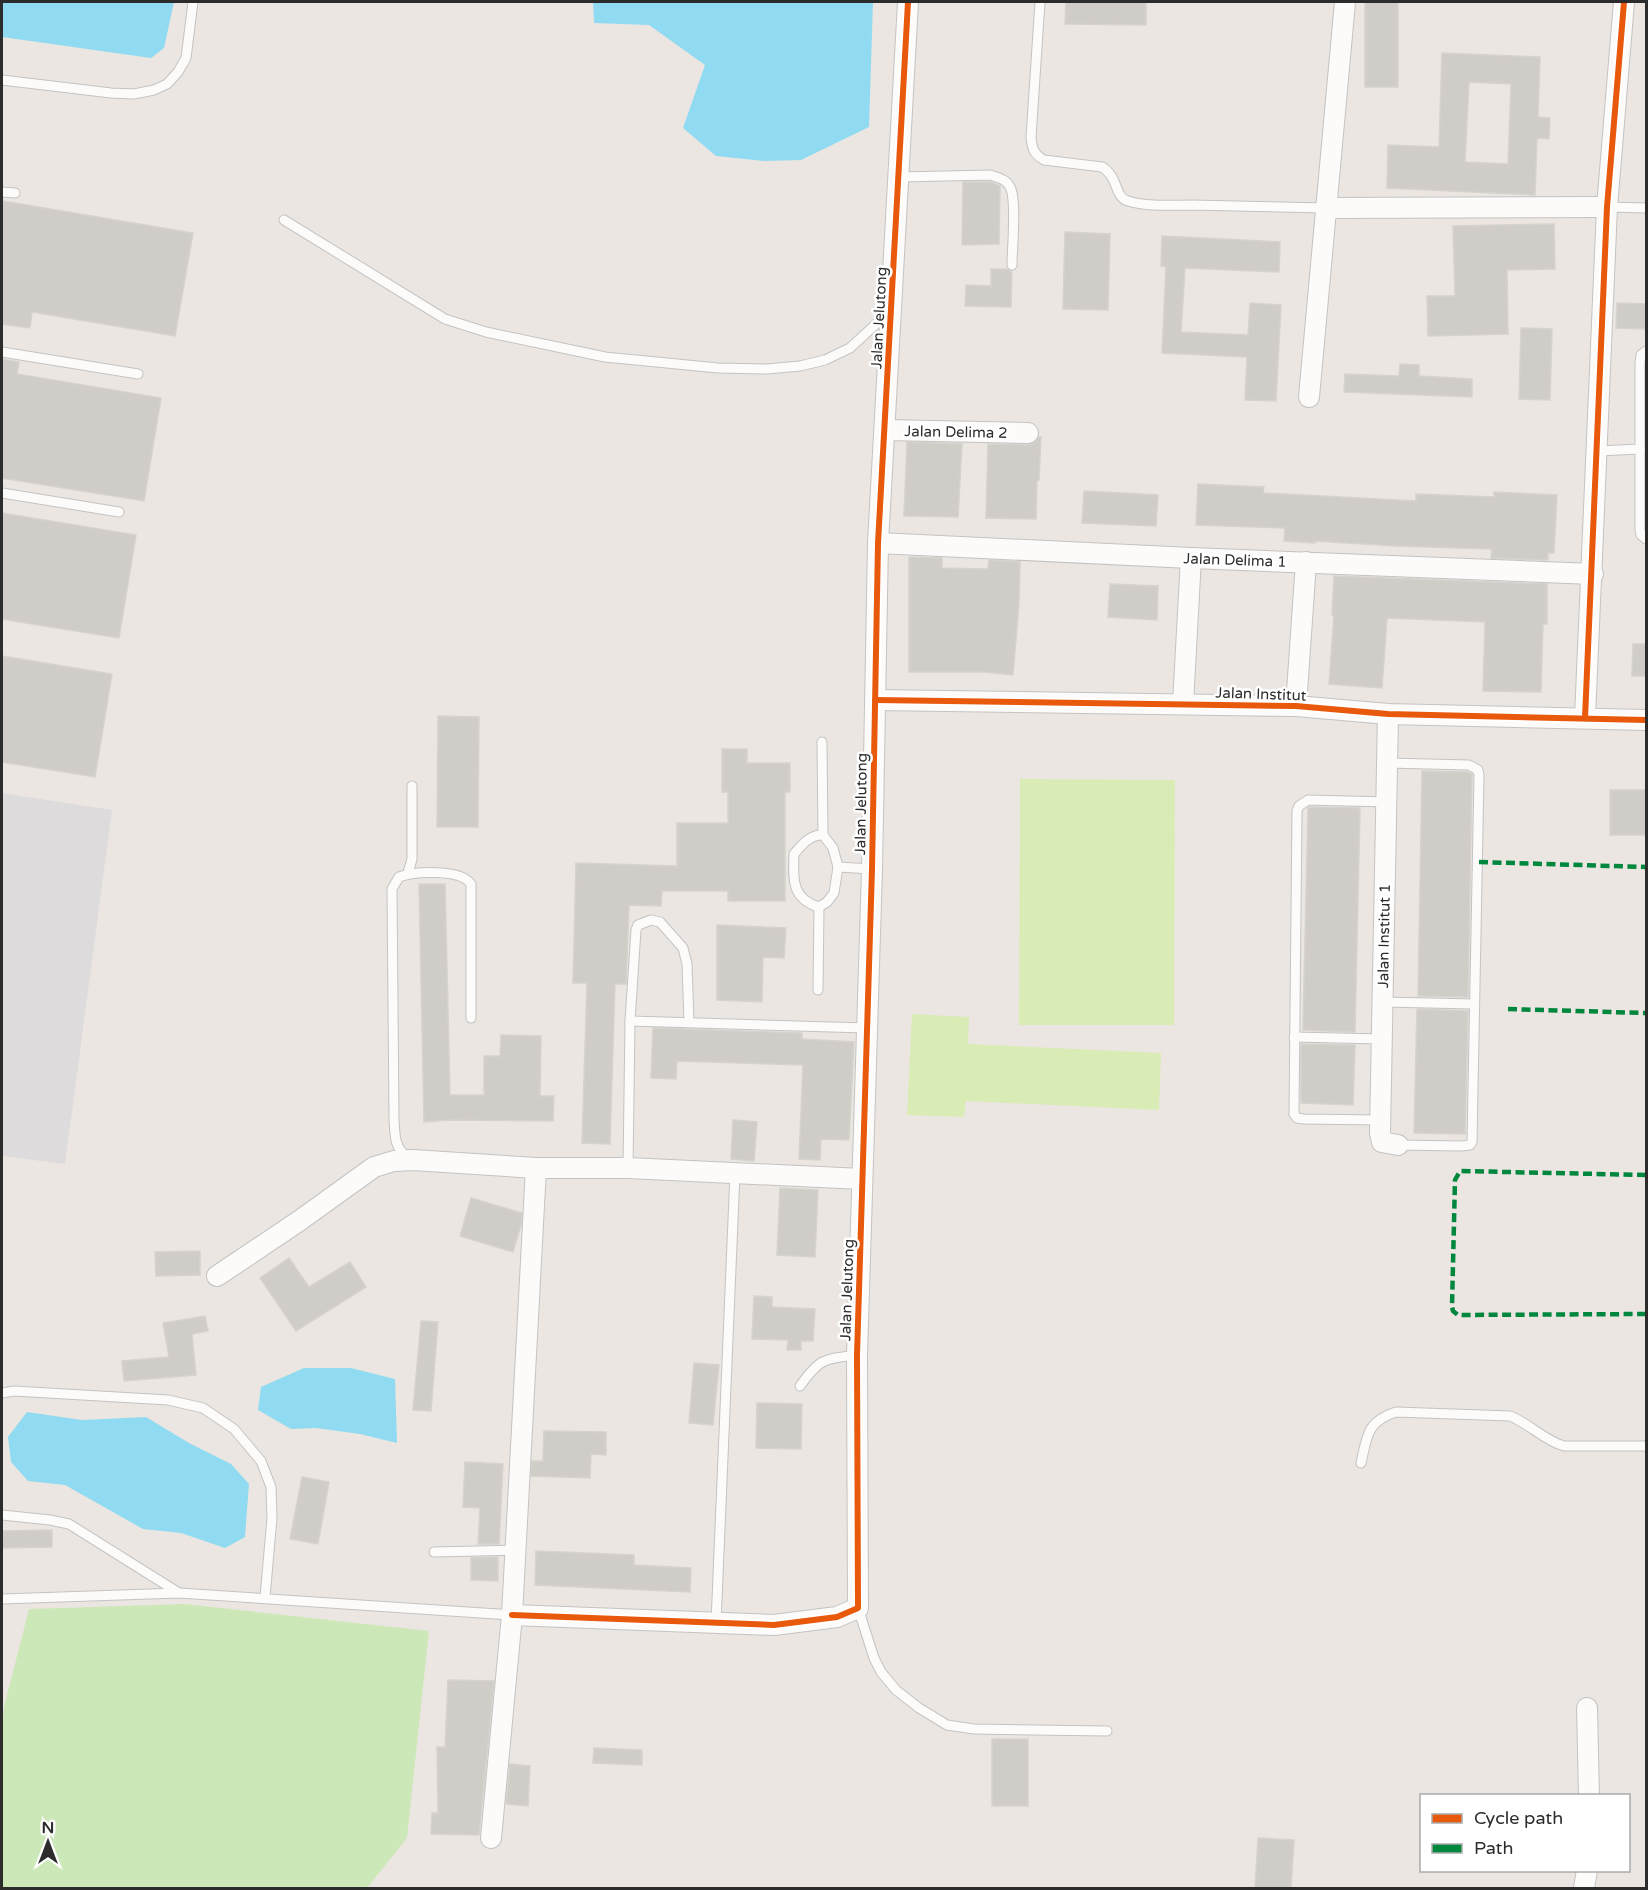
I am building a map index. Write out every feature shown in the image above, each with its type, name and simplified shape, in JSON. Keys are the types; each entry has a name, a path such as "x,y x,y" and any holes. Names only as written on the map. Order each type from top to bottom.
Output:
{"street":[{"name":"Jalan Jelutong","path":"858,1608 857,1355 872,869 878,543 908,2"},
{"path":"1309,397 1345,2"},
{"path":"1585,718 1607,207 1624,2"},
{"path":"1325,208 1607,207"},
{"name":"Jalan Delima 2","path":"885,430 1028,434"},
{"name":"Jalan Delima 1","path":"878,543 1593,574"},
{"path":"1183,704 1182,652 1191,558"},
{"path":"1296,706 1306,562"},
{"name":"Jalan Institut","path":"875,700 1296,706 1388,714 1647,720"},
{"name":"Jalan Institut 1","path":"1388,714 1380,1120 1382,1142 1398,1145"},
{"path":"217,1276 374,1167 394,1161 413,1160 536,1168 628,1168 862,1179"},
{"path":"491,1838 512,1615 536,1168"},
{"path":"512,1615 774,1625 837,1617 858,1608"},
{"path":"1587,1708 1589,1794"},
{"path":"1584,1888 1587,1872"}],"lane":[{"path":"2,80 111,93 134,94 154,90 167,84 178,72 186,58 193,2"},
{"path":"1040,2 1031,137 1036,155 1044,160 1102,166 1114,177 1119,196 1126,201 1325,208"},
{"path":"900,177 990,175 1004,179 1011,188 1014,200 1012,265"},
{"path":"2,192 15,193"},
{"path":"1607,207 1647,208"},
{"path":"284,220 445,319 486,332 605,357 718,368 767,369 800,366 825,360 850,348 892,309"},
{"path":"1647,351 1641,355 1640,363 1640,530 1641,535 1647,539"},
{"path":"2,352 138,374"},
{"path":"1598,451 1640,449"},
{"path":"2,493 118,512"},
{"path":"819,907 827,902 834,893 838,867 833,849 823,835 822,742"},
{"path":"1388,763 1469,765 1478,770 1479,862 1472,1142 1470,1145 1461,1146 1398,1145"},
{"path":"408,873 412,859 412,786"},
{"path":"1380,1120 1298,1118 1292,1108 1299,806 1308,800 1387,802"},
{"path":"819,907 810,904 796,890 793,879 794,854 808,838 816,834 823,835"},
{"path":"838,867 872,869"},
{"path":"413,1160 401,1153 395,1139 394,1119 392,889 399,877 408,873 452,874 468,879 471,884 471,1018"},
{"path":"818,990 819,907"},
{"path":"628,1168 630,1020 638,925 656,920 660,922 683,948 687,957 689,1022"},
{"path":"1383,1002 1474,1004"},
{"path":"630,1020 866,1028"},
{"path":"1294,1037 1382,1039"},
{"path":"716,1623 735,1173"},
{"path":"800,1386 812,1370 825,1359 857,1355"},
{"path":"2,1394 14,1390 168,1400 203,1408 234,1429 261,1461 271,1487 272,1518 265,1597"},
{"path":"1361,1463 1367,1436 1373,1423 1383,1416 1396,1412 1510,1416 1526,1423 1555,1444 1564,1446 1647,1446"},
{"path":"2,1515 69,1524 179,1593"},
{"path":"434,1552 516,1550"},
{"path":"2,1599 179,1593 512,1615"},
{"name":"Jalan Jelutong","path":"858,1608 874,1658 881,1672 896,1690 919,1708 947,1725 974,1729 1107,1731"}],"shaded area":[{"path":"2,793 112,810 65,1164 2,1156"}],"green space":[{"path":"1020,779 1175,780 1174,1025 1019,1025"},
{"path":"912,1014 969,1017 968,1044 1161,1053 1159,1110 966,1101 964,1117 907,1115"},
{"path":"185,1604 429,1631 407,1838 367,1888 2,1888 4,1707 29,1609"}],"water":[{"path":"2,2 174,2 164,48 151,58 2,37"},
{"path":"593,2 873,2 869,127 801,160 765,161 716,156 683,128 705,65 649,25 594,23"},
{"path":"304,1368 351,1368 395,1379 397,1443 360,1434 316,1428 291,1429 258,1410 261,1387"},
{"path":"27,1412 82,1420 146,1417 189,1443 231,1464 249,1484 245,1537 225,1548 181,1533 143,1529 65,1485 28,1481 11,1462 8,1437"}],"building":[{"path":"1066,2 1146,2 1146,25 1065,24"},
{"path":"1365,2 1398,2 1398,87 1365,87"},
{"path":"1442,53 1540,57 1538,117 1550,118 1549,139 1537,138 1535,195 1387,188 1388,145 1439,147","holes":["1469,82 1511,84 1508,164 1465,162"]},
{"path":"963,182 991,182 1000,186 999,244 962,245"},
{"path":"3,201 193,233 175,336 32,312 30,328 2,324"},
{"path":"1554,224 1555,269 1507,270 1508,334 1428,336 1427,296 1455,296 1453,226"},
{"path":"1065,232 1110,234 1108,310 1063,309"},
{"path":"1162,236 1280,242 1279,272 1185,268 1181,332 1248,335 1250,303 1281,305 1276,401 1245,400 1247,357 1162,353 1166,267 1161,266"},
{"path":"991,269 1007,269 1012,272 1011,307 965,306 966,285 991,286"},
{"path":"1617,303 1647,304 1647,329 1616,328"},
{"path":"1521,328 1552,329 1550,400 1519,399"},
{"path":"2,359 19,362 17,374 161,398 144,501 2,478"},
{"path":"1400,364 1419,365 1419,376 1472,379 1472,397 1344,392 1345,374 1399,376"},
{"path":"1041,437 1036,519 986,518 988,444 1028,445 1034,443"},
{"path":"907,442 962,444 958,517 904,516"},
{"path":"1198,484 1264,487 1263,493 1416,501 1416,494 1494,497 1494,492 1557,495 1554,553 1548,553 1548,560 1491,558 1492,549 1284,541 1285,528 1196,525"},
{"path":"1084,491 1158,495 1156,526 1082,523"},
{"path":"2,513 136,535 119,638 2,619"},
{"path":"909,557 942,558 942,568 988,569 989,560 1020,562 1013,675 984,672 909,672"},
{"path":"1334,576 1547,584 1547,624 1543,624 1541,692 1483,691 1485,622 1387,618 1382,688 1329,684 1334,615 1332,615"},
{"path":"1110,584 1158,586 1157,620 1108,617"},
{"path":"1633,644 1647,644 1647,676 1632,676"},
{"path":"2,656 112,674 95,777 2,762"},
{"path":"438,716 479,717 478,827 437,827"},
{"path":"722,749 747,749 747,763 790,763 790,792 785,792 785,901 728,901 728,891 662,891 661,906 629,905 626,984 615,984 610,1144 582,1143 587,983 573,983 576,863 677,866 677,823 728,823 728,792 722,792"},
{"path":"1422,771 1472,774 1468,997 1418,996"},
{"path":"1610,790 1647,790 1647,835 1610,835"},
{"path":"1308,808 1360,808 1355,1032 1303,1030"},
{"path":"419,884 445,884 450,1095 484,1095 484,1056 500,1056 501,1035 541,1036 540,1096 554,1096 553,1121 424,1122"},
{"path":"717,925 786,928 784,958 763,957 762,1002 717,1000"},
{"path":"1417,1009 1468,1011 1465,1134 1414,1133"},
{"path":"653,1028 802,1033 802,1039 854,1042 849,1140 821,1139 820,1160 799,1159 803,1065 677,1061 676,1079 651,1078"},
{"path":"1301,1044 1355,1045 1353,1105 1301,1103"},
{"path":"733,1120 757,1122 754,1161 731,1159"},
{"path":"780,1188 818,1190 815,1257 777,1255"},
{"path":"471,1198 522,1213 513,1252 460,1236"},
{"path":"200,1251 200,1275 156,1276 155,1252"},
{"path":"289,1258 309,1287 350,1262 366,1287 296,1331 260,1278"},
{"path":"754,1296 772,1297 772,1307 815,1309 813,1341 801,1341 801,1350 787,1350 788,1340 752,1339"},
{"path":"205,1316 208,1331 192,1334 196,1375 124,1381 122,1361 169,1357 163,1323"},
{"path":"421,1321 438,1322 431,1411 413,1410"},
{"path":"694,1363 719,1365 713,1425 689,1423"},
{"path":"757,1403 802,1404 801,1449 756,1448"},
{"path":"544,1431 606,1432 606,1455 591,1454 590,1478 531,1476 532,1461 543,1461"},
{"path":"465,1462 503,1464 499,1544 478,1544 480,1508 463,1507"},
{"path":"302,1477 329,1482 318,1544 290,1539"},
{"path":"52,1530 52,1547 2,1548 2,1531"},
{"path":"536,1551 634,1555 634,1565 691,1568 690,1592 535,1585"},
{"path":"498,1557 498,1581 471,1580 471,1558"},
{"path":"448,1680 494,1681 479,1835 431,1834 432,1813 438,1813 437,1747 445,1747"},
{"path":"992,1739 1028,1739 1028,1806 992,1806"},
{"path":"594,1748 642,1750 642,1765 593,1763"},
{"path":"510,1764 530,1766 528,1806 506,1804"},
{"path":"1258,1838 1294,1840 1291,1888 1255,1888"}],"marked path":[{"path":"1479,862 1646,867"},
{"path":"1508,1009 1646,1013"},
{"path":"1646,1175 1460,1171 1455,1180 1452,1307 1458,1315 1646,1314"}],"cycle path":[{"path":"512,1615 774,1625 837,1617 858,1608 857,1355 872,869 878,543 908,2"},
{"path":"1585,718 1607,207 1624,2"},
{"path":"875,700 1296,706 1388,714 1646,720"}]}
